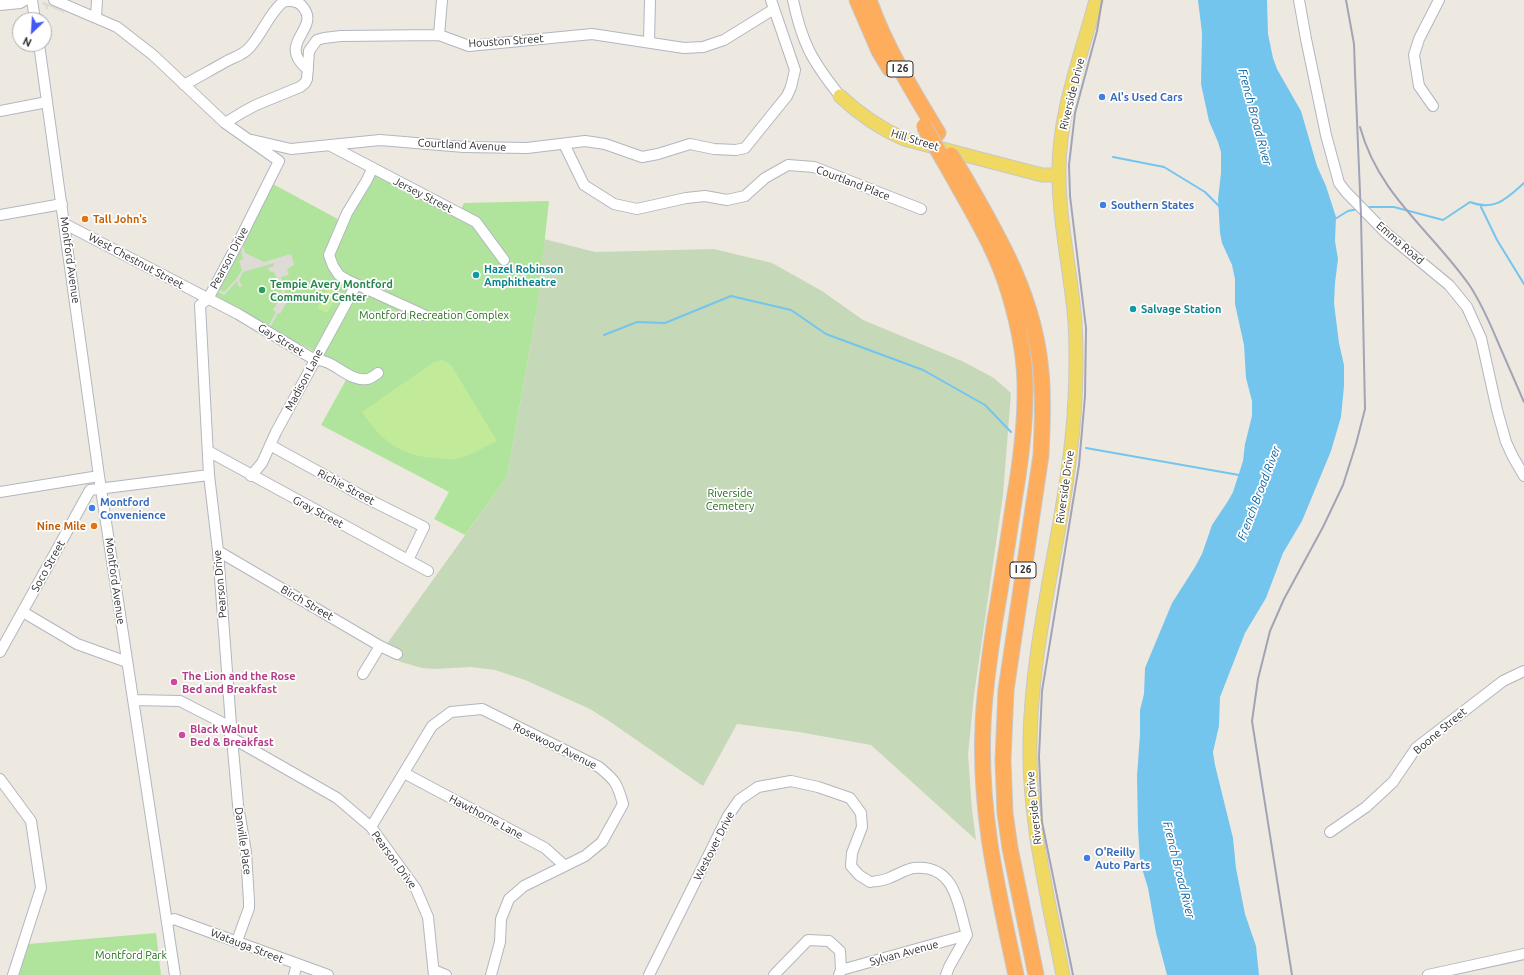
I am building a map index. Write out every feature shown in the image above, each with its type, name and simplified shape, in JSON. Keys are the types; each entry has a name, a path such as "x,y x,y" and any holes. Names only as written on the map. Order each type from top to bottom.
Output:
{"highway":[{"name":"I 26","path":"857,0 879,51 924,126 958,176 1011,262 1022,288 1034,328 1041,371 1041,455 1006,690 1003,726 1003,760 1005,813 1010,848 1036,975"},
{"name":"I 26","path":"869,0 879,26 899,67 938,133 1000,268 1009,292 1022,346 1025,410 1022,448 989,662 983,724 982,759 985,817 990,849 1016,975"}],"main road":[{"name":"Riverside Drive","path":"1063,975 1041,862 1032,803 1030,739 1034,680 1064,496 1074,415 1076,369 1075,322 1065,246 1059,175 1061,139 1067,102 1096,0"},
{"name":"Hill Street","path":"840,96 871,122 887,132 904,139 1042,175 1059,175"}],"street":[{"path":"0,5 20,3 25,0"},
{"path":"32,0 34,12"},
{"name":"Courtland Avenue","path":"54,0 117,27 153,55 225,123 246,138 291,149 380,140 464,147 527,148 585,141 605,144 642,157 658,154 690,144 714,149 736,150 745,148 787,96 795,70 772,4"},
{"path":"96,18 97,0"},
{"path":"440,35 442,0"},
{"path":"649,42 650,0"},
{"name":"Hill Street","path":"792,0 798,24 810,54 820,71 840,96"},
{"name":"Emma Road","path":"1300,0 1307,46 1334,168 1339,183 1386,233 1445,281 1467,307 1481,338 1499,419 1506,442 1512,457 1524,476"},
{"path":"1433,106 1419,86 1414,55 1419,39 1439,0"},
{"path":"184,85 248,50 275,11 282,3 288,1 301,4 308,17 306,26 296,44 295,49 299,61 308,70"},
{"name":"Houston Street","path":"225,123 256,105 300,87 305,83 308,70 308,51 317,40 324,38 342,36 440,35 469,46 592,34 684,48 703,47 724,40 772,4"},
{"name":"Montford Avenue","path":"40,52 99,476 175,975"},
{"path":"0,111 47,102"},
{"name":"Pearson Drive","path":"246,138 279,161 208,299 200,305 209,475 218,551 232,738 337,798 371,827 416,889 428,917 434,973"},
{"name":"Courtland Place","path":"564,144 584,185 614,204 637,209 686,198 705,196 727,200 745,196 765,178 788,165 814,167 921,209"},
{"name":"Jersey Street","path":"330,145 372,169 476,222 504,260"},
{"path":"372,169 368,180 347,213 329,255 332,266 339,275 356,285 424,315"},
{"path":"0,215 62,204"},
{"name":"West Chestnut Street","path":"65,224 208,299"},
{"name":"Madison Lane","path":"251,476 262,463 276,432 356,285"},
{"name":"Gay Street","path":"208,299 238,314 315,360 323,360 354,377 367,379 378,373"},
{"name":"Richie Street","path":"270,445 366,498 424,527 408,560"},
{"name":"Gray Street","path":"208,451 251,476 428,571"},
{"path":"101,489 209,475"},
{"path":"0,492 99,476"},
{"name":"Soco Street","path":"0,652 90,490 101,489"},
{"name":"Birch Street","path":"218,551 380,646 397,654"},
{"path":"23,612 78,644 127,662"},
{"path":"363,674 380,646"},
{"name":"Boone Street","path":"1330,832 1366,807 1393,782 1416,748 1503,681 1524,671"},
{"path":"133,700 180,701 225,724 232,738"},
{"name":"Rosewood Avenue","path":"371,827 432,726 451,712 482,709 599,767 618,785 623,804 602,842 585,856 524,886 509,899 501,919 500,942 491,975"},
{"name":"Danville Place","path":"232,738 238,805 246,852 250,901 237,942"},
{"name":"Hawthorne Lane","path":"404,773 545,848 565,866"},
{"path":"0,779 31,821 41,888 13,975"},
{"name":"Westover Drive","path":"649,975 728,816 740,800 758,787 791,781 818,787 850,798 861,813 862,827 852,853 851,866 859,875 870,882 887,879 913,868 928,869 940,873 954,888 967,935"},
{"name":"Watauga Street","path":"167,922 174,919 328,975"},
{"path":"946,975 967,935"},
{"name":"Sylvan Avenue","path":"840,972 967,935"},
{"path":"774,975 808,940 830,941 840,951 840,972"},
{"path":"1428,975 1524,954"},
{"path":"294,975 297,964"},
{"path":"434,973 446,975"}],"green space":[{"name":"Montford Recreation Complex","path":"374,174 457,217 464,203 549,201 537,309 507,477 465,535 434,519 449,492 321,425 351,371 274,330 214,295 273,184 347,224"},
{"name":"Riverside Cemetery","path":"544,239 595,252 714,249 772,263 822,291 863,320 962,361 994,378 1011,393 1003,495 974,695 968,754 972,810 976,840 871,745 799,732 737,724 703,786 590,709 525,680 495,670 471,667 434,669 422,668 401,662 381,652 507,477 537,309"},
{"path":"328,289 338,294 327,313 317,308"},
{"path":"442,360 451,365 497,441 471,454 454,459 423,457 402,450 385,439 362,412 434,362"},
{"name":"Montford Park","path":"156,933 161,975 19,975 28,944"}],"shaded area":[{"path":"44,2 64,11 64,13 48,6 48,9 46,10 45,6 41,3"},
{"path":"240,246 243,246 245,253 264,262 291,254 294,265 287,270 289,275 281,277 286,297 289,298 269,329 267,328 276,312 273,310 282,294 275,273 269,271 268,268 274,266 274,263 243,272 239,280 242,286 239,287 237,281 224,295 216,291 217,289 224,292 242,270 239,261 243,259"}],"water":[{"name":"French Broad River","path":"1198,0 1267,0 1268,34 1273,58 1277,69 1301,111 1317,166 1326,186 1336,217 1335,241 1338,259 1334,303 1339,343 1344,365 1344,386 1341,417 1331,451 1302,521 1283,553 1266,598 1245,633 1220,697 1219,726 1213,752 1233,838 1236,868 1245,914 1256,946 1259,975 1167,975 1156,933 1148,888 1140,862 1137,776 1140,710 1144,694 1145,668 1172,603 1195,567 1202,554 1212,525 1233,492 1243,461 1245,444 1252,416 1252,401 1246,378 1244,345 1235,304 1235,279 1232,265 1222,243 1220,233 1218,199 1221,173 1221,152 1209,121 1201,84 1202,33"}],"waterway":[{"path":"1113,157 1164,167 1205,192 1220,207"},
{"path":"1366,207 1394,207 1443,220 1470,202 1479,205 1500,202 1524,183"},
{"path":"1481,207 1497,240 1524,284"},
{"path":"1335,219 1348,211 1358,209"},
{"path":"604,335 637,322 665,323 731,296 791,310 826,334 923,370 985,405 1011,432"},
{"path":"1086,448 1239,475"}],"railway":[{"path":"1073,975 1042,822 1039,757 1042,691 1079,465 1085,396 1086,328 1070,196 1069,165 1075,113 1097,31 1102,0"},
{"path":"1292,975 1252,721 1258,679 1270,631 1284,599 1323,527 1343,485 1365,409 1361,216 1354,44 1346,0"},
{"path":"1360,127 1369,151 1380,173 1393,193 1455,266 1474,292 1488,319 1524,402"}],"place":[{"name":"Al's Used Cars","path":"1102,97"},
{"name":"Southern States","path":"1103,205"},
{"name":"Tall John's","path":"85,219"},
{"name":"Hazel Robinson Amphitheatre","path":"476,275"},
{"name":"Tempie Avery Montford Community Center","path":"262,290"},
{"name":"Salvage Station","path":"1133,309"},
{"name":"Montford Convenience","path":"92,508"},
{"name":"Nine Mile","path":"94,526"},
{"name":"The Lion and the Rose Bed and Breakfast","path":"174,682"},
{"name":"Black Walnut Bed & Breakfast","path":"182,735"},
{"name":"O'Reilly Auto Parts","path":"1087,858"}]}
